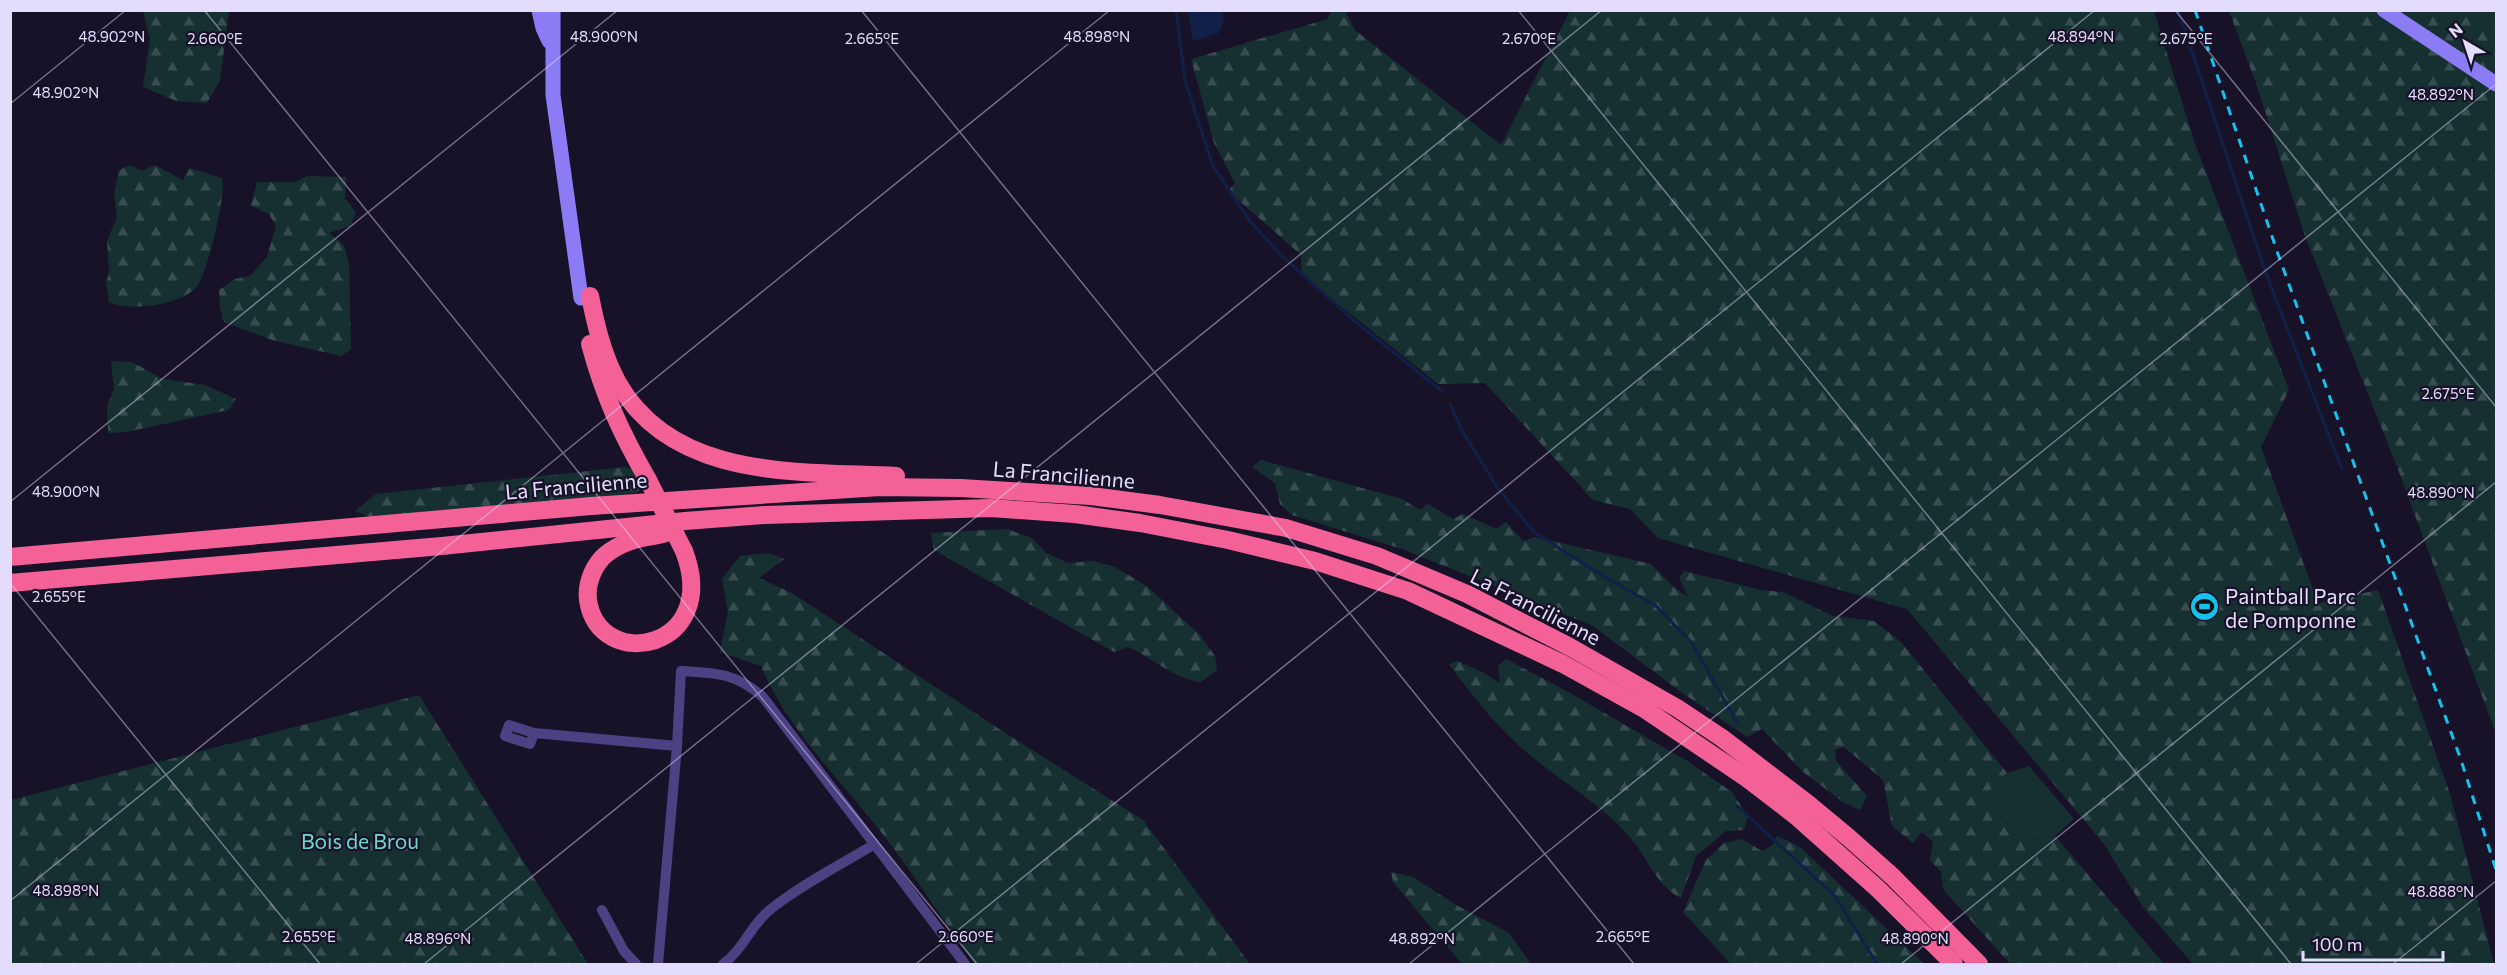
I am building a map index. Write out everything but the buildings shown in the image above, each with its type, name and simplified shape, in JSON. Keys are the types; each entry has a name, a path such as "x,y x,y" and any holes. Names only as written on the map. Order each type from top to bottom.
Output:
{"highway":[{"path":"585,297 596,366 608,403 619,430 648,480 684,551 691,570 693,593 684,616 668,634 653,641 634,644 615,638 599,626 589,608 587,595 594,569 602,559 622,545 637,539 666,534 685,520"},
{"path":"585,297 607,361 627,397 654,427 687,447 707,456 740,465 779,470 945,478 961,488"},
{"name":"La Francilienne","path":"10,557 603,505 847,488 961,488 1091,496 1160,505 1286,528 1377,556 1467,594 1570,647 1646,690 1722,738 1807,803 1892,876 1979,964"},
{"name":"La Francilienne","path":"10,583 442,546 685,520 908,509 991,508 1075,514 1140,523 1228,540 1315,561 1408,591 1563,664 1646,710 1710,753 1796,816 1878,889 1954,964"}],"main road":[{"path":"538,10 543,28 552,44"},
{"path":"553,10 553,94 585,297"},
{"path":"560,10 559,45 564,120 585,297"},
{"path":"2384,10 2496,84"}],"street":[{"path":"658,964 677,746 681,671 719,673 735,678 764,697 873,845 965,964"},
{"path":"534,733 677,746"},
{"path":"723,964 742,947 750,931 772,908 873,845"},
{"path":"602,910 624,951 636,964"}],"green space":[{"path":"143,11 229,11 220,80 207,103 176,101 143,87 150,39"},
{"path":"1331,11 1345,11 1355,30 1501,145 1570,11 2154,11 2194,141 2289,390 2261,447 2318,603 2378,590 2450,794 2494,964 2193,964 2143,907 2104,844 1907,609 1658,538 1630,509 1593,500 1485,383 1438,384 1302,275 1301,255 1228,191 1235,183 1214,143 1191,59 1328,19"},
{"path":"2229,11 2496,11 2496,734 2396,464 2305,236 2256,83"},
{"path":"130,165 142,171 155,165 183,180 190,168 222,178 219,216 211,250 197,286 180,298 155,305 129,306 109,302 106,283 109,272 107,241 117,217 114,194 119,170"},
{"path":"308,176 346,177 345,198 356,213 350,226 329,233 344,245 349,265 351,349 341,356 272,340 224,322 220,308 219,290 235,279 250,276 267,257 276,226 269,214 251,206 257,182 295,182"},
{"path":"111,361 132,362 163,379 205,385 236,399 229,410 126,432 108,433 107,407 114,389"},
{"path":"1261,460 1402,499 1420,510 1428,504 1453,519 1463,514 1497,529 1506,522 1523,541 1535,537 1651,564 1675,588 1688,597 1679,578 1684,571 1761,590 1783,592 1833,616 1874,621 1901,642 2007,773 1984,796 2018,839 2055,836 2164,964 2010,964 1943,889 1941,872 1930,860 1933,842 1922,832 1913,843 1892,826 1883,780 1844,747 1835,750 1836,761 1867,796 1860,810 1843,802 1803,772 1762,729 1747,737 1678,690 1593,626 1402,549 1292,515 1280,504 1275,483 1252,467"},
{"path":"625,467 635,470 644,487 636,493 372,518 355,511 376,494"},
{"path":"1007,529 1032,538 1046,553 1068,563 1093,561 1115,567 1147,586 1200,635 1215,656 1217,670 1201,682 1173,673 1128,647 1114,652 934,550 931,533"},
{"path":"768,553 784,559 759,578 792,593 1143,820 1250,964 975,964 885,837 801,734 772,690 761,666 720,652 728,611 722,579 740,556"},
{"path":"1506,659 1570,693 1687,761 1732,792 1748,816 1744,830 1726,831 1696,856 1681,898 1658,879 1635,844 1617,824 1592,802 1538,762 1494,721 1449,664 1457,661 1500,683 1498,666"},
{"name":"Bois de Brou","path":"419,695 588,964 11,964 11,800"},
{"path":"2029,766 2074,819 2055,836 2018,839 1984,796 2007,773"},
{"path":"1777,836 1800,847 1924,964 1731,964 1683,912 1706,860 1724,843 1742,839 1762,851 1772,846"},
{"path":"1391,872 1413,877 1456,905 1509,933 1531,964 1462,964 1393,882"}],"water":[{"path":"1188,11 1222,11 1224,19 1219,33 1193,41"}],"waterway":[{"path":"1176,10 1185,81 1213,166 1249,220 1281,255 1352,319 1443,392"},
{"path":"2178,10 2267,276 2342,469"},
{"path":"1450,404 1464,434 1499,490 1535,533 1656,606 1692,643 1738,724"},
{"path":"1736,805 1835,896 1877,964"}],"railway":[{"path":"2195,10 2278,254 2461,760 2496,870"}],"place":[{"name":"Paintball Parc de Pomponne","path":"2204,607"}]}
